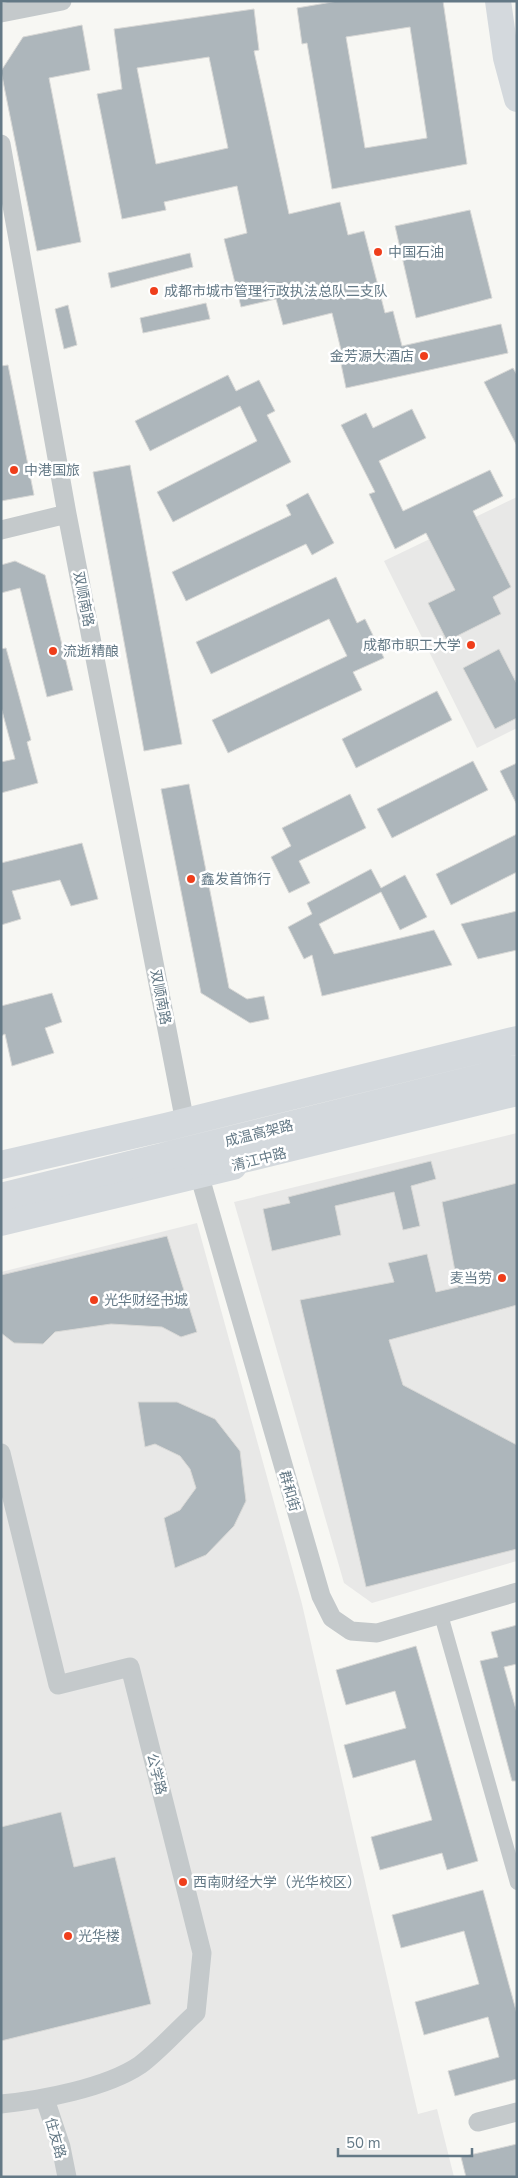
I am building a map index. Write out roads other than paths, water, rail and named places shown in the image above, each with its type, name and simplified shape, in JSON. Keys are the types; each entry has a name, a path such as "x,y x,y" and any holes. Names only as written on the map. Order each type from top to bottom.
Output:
{"main road":[{"path":"498,1 506,58 517,99"},
{"path":"1,1156 517,1032"},
{"name":"成温高架路","path":"1,1165 166,1127 517,1040"},
{"name":"成温高架路","path":"1,1198 517,1069"},
{"path":"137,1163 243,1158 517,1092"},
{"name":"清江中路","path":"1,1222 517,1097"}],"street":[{"path":"1,13 62,1"},
{"name":"双顺南路","path":"1,144 67,514 183,1112"},
{"path":"1,530 67,514"},
{"name":"群和街","path":"198,1174 320,1596 332,1618 351,1631 377,1633 517,1592"},
{"name":"公学路","path":"1,1453 58,1685 130,1667 202,1953 196,2013 139,2065 105,2081 45,2099"},
{"path":"442,1615 517,1883"},
{"path":"1,2104 45,2099"},
{"name":"住友路","path":"45,2099 61,2147 66,2177"},
{"path":"478,2122 517,2112"}],"place":[{"name":"中国石油","path":"378,252"},
{"name":"成都市城市管理行政执法总队二支队","path":"154,291"},
{"name":"金芳源大酒店","path":"424,356"},
{"name":"中港国旅","path":"14,470"},
{"name":"成都市职工大学","path":"471,645"},
{"name":"流逝精酿","path":"53,651"},
{"name":"鑫发首饰行","path":"191,879"},
{"name":"麦当劳","path":"502,1278"},
{"name":"光华财经书城","path":"94,1300"},
{"name":"西南财经大学（光华校区）","path":"183,1882"},
{"name":"光华楼","path":"68,1936"}]}
